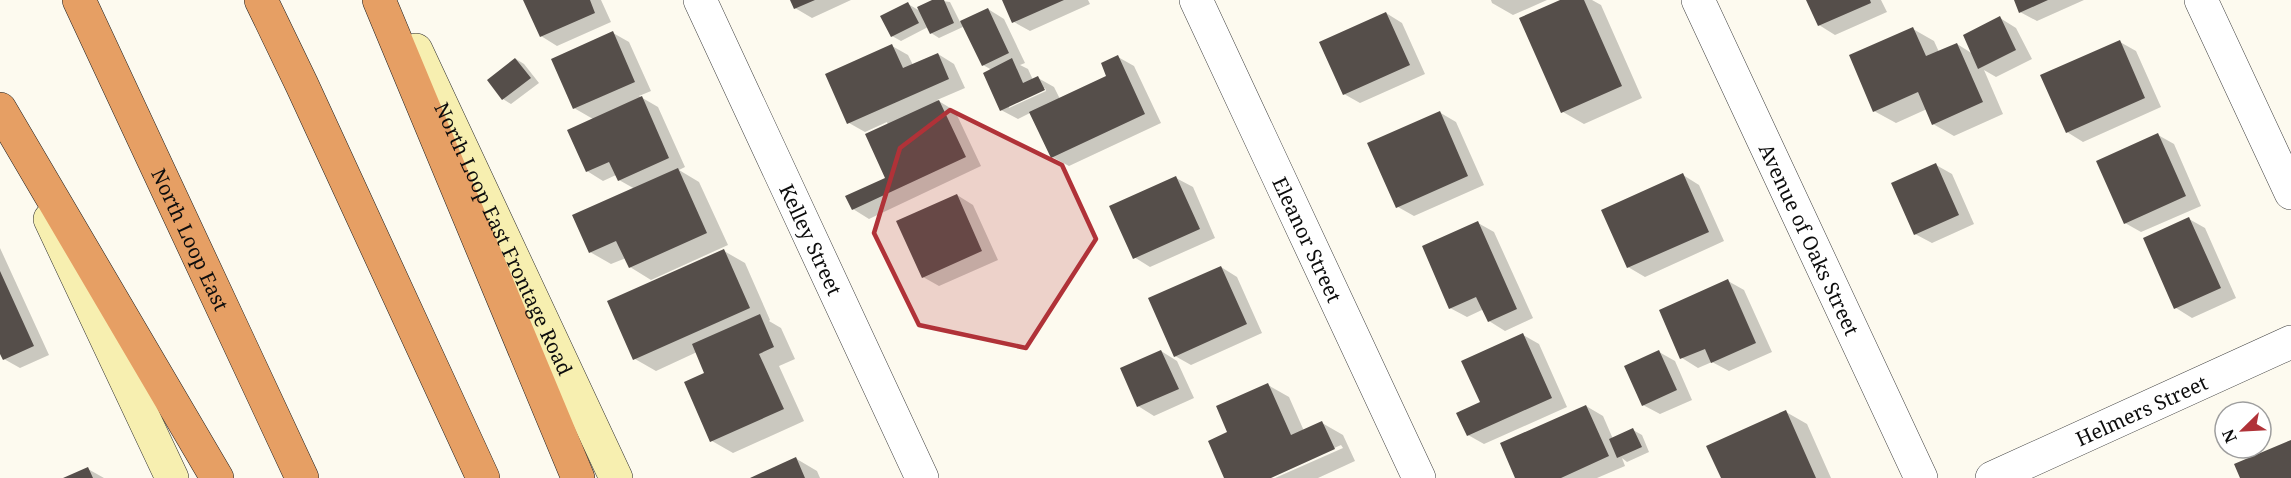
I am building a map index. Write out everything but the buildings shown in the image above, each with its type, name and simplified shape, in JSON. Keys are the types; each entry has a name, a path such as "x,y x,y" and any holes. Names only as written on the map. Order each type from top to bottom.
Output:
{"highway":[{"name":"North Loop East","path":"79,0 302,478"},
{"path":"261,0 483,478"},
{"path":"379,0 578,478"},
{"path":"0,110 217,478"}],"main road":[{"name":"North Loop East Frontage Road","path":"392,0 616,478"},
{"path":"0,110 172,478"}],"street":[{"name":"Kelley Street","path":"700,0 922,478"},
{"name":"Eleanor Street","path":"1197,0 1419,478"},
{"name":"Avenue of Oaks Street","path":"1698,0 1921,478"},
{"path":"2200,0 2291,193"},
{"name":"Helmers Street","path":"1992,478 2291,342"}],"highlighted area":[{"path":"950,110 1062,165 1096,239 1026,348 919,325 874,233 900,148"}]}
